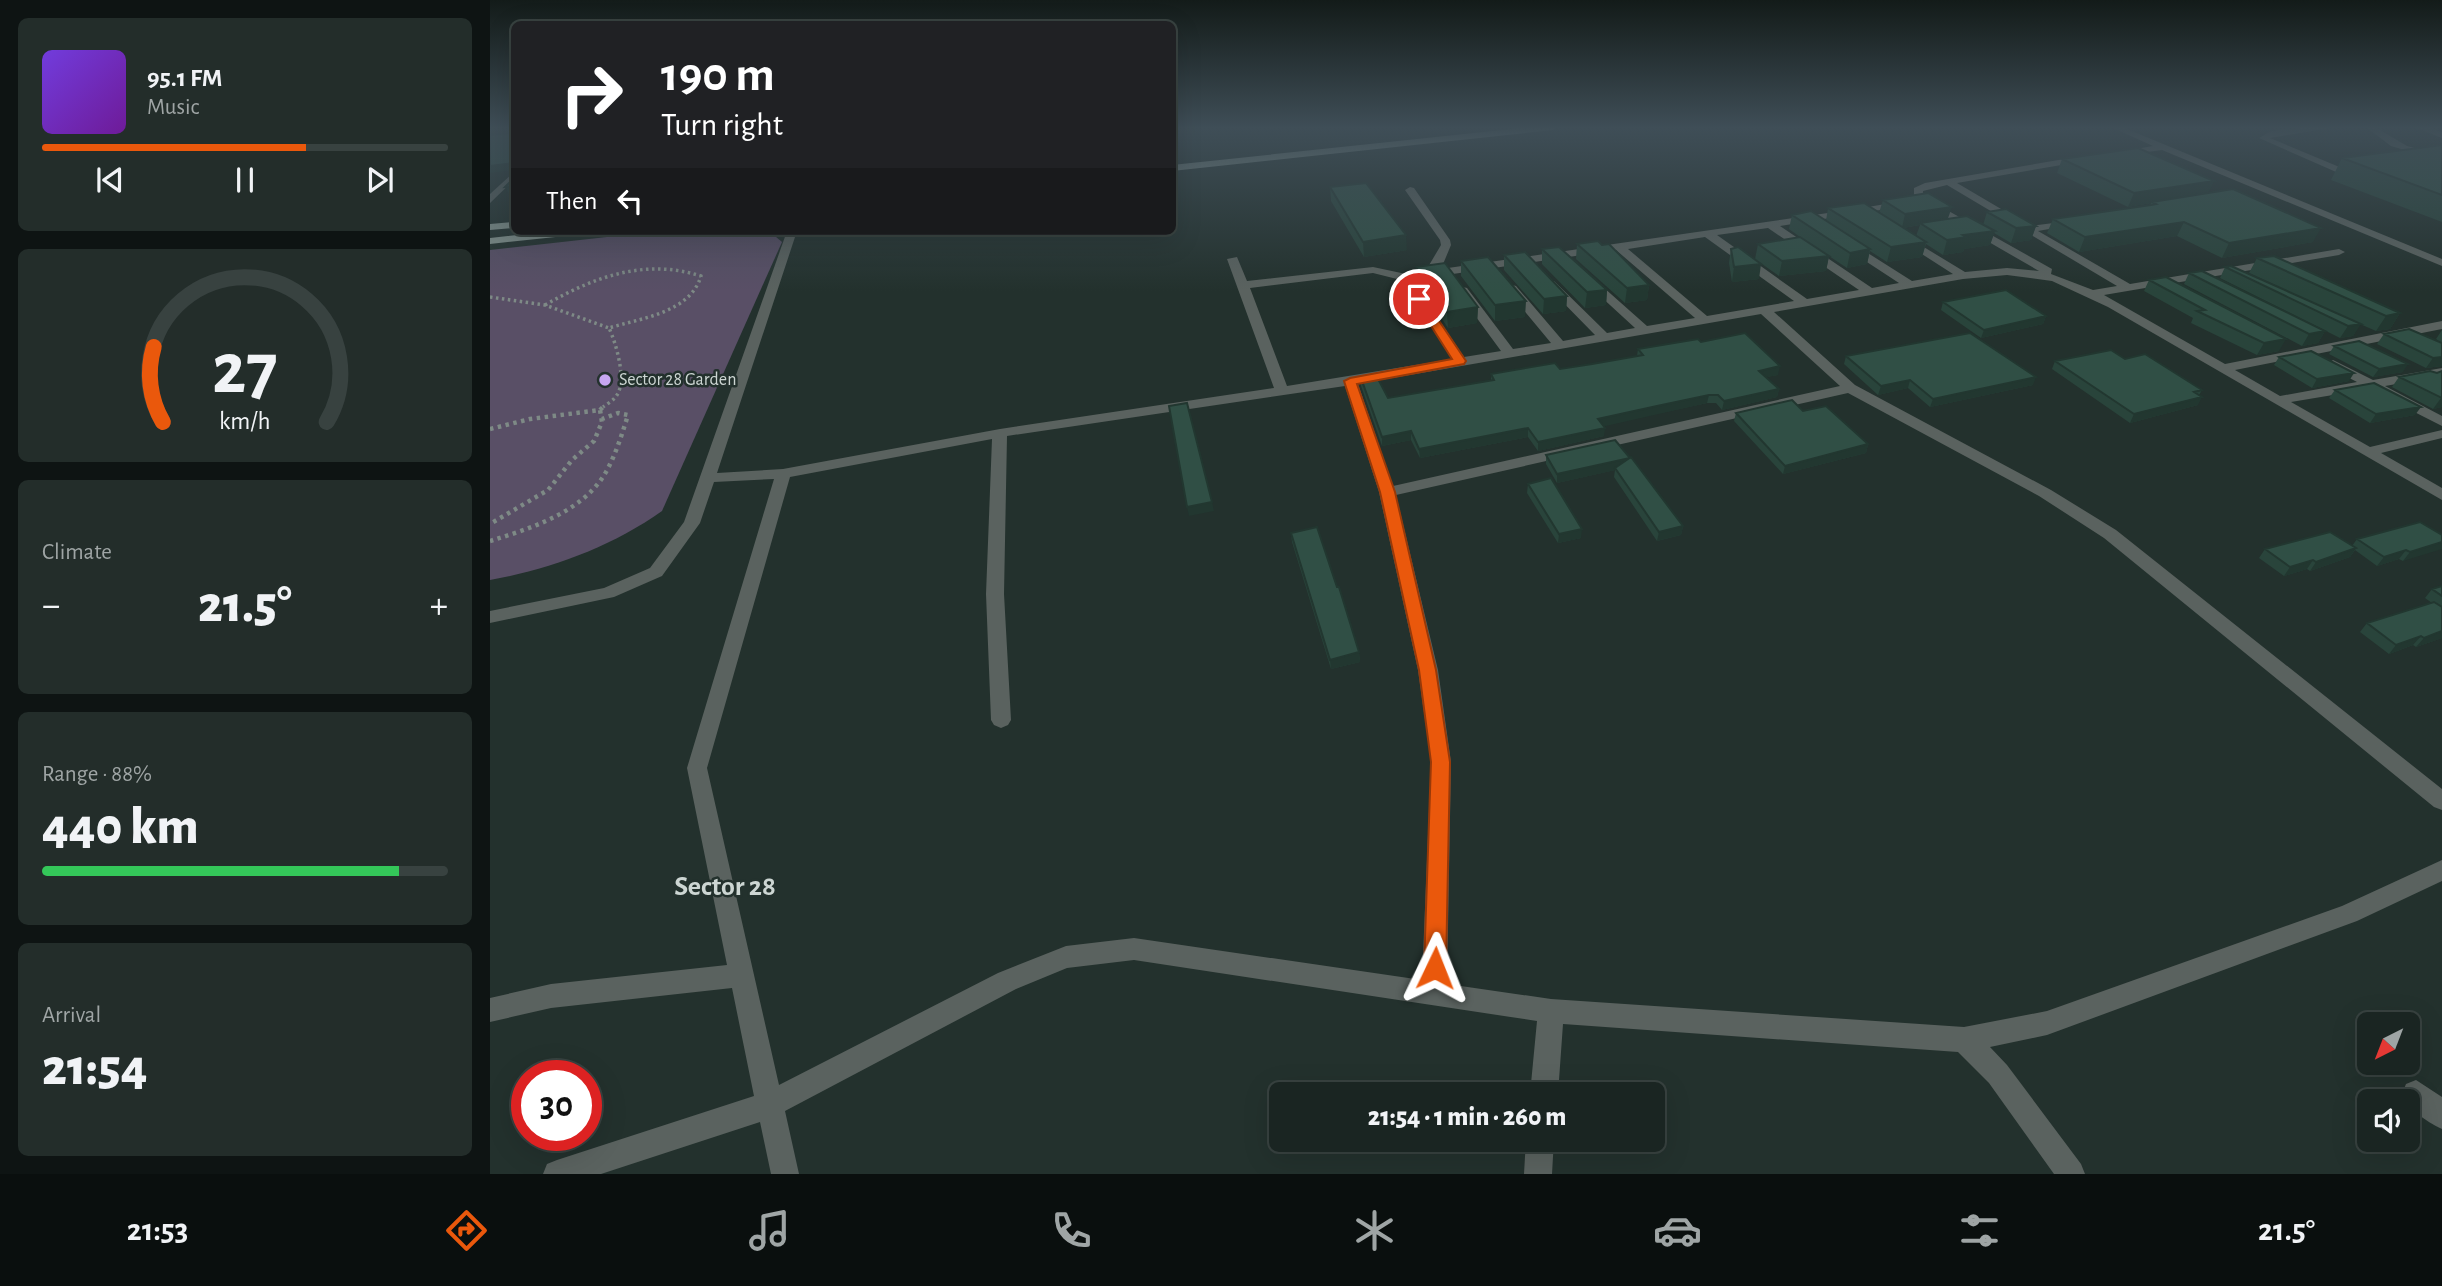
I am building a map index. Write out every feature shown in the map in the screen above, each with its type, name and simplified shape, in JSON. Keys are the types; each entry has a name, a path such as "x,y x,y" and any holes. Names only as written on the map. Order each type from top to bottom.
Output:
{"main road":[{"path":"490,228 511,225"},
{"path":"490,241 546,235"}],"street":[{"path":"490,200 507,182"},
{"path":"1919,197 1918,190 1925,186 1948,182 2129,288"},
{"path":"2247,182 2442,263"},
{"path":"2268,182 2442,251"},
{"path":"1410,190 1445,240 1446,246 1434,267 1443,273 1509,353"},
{"path":"2240,194 2267,190"},
{"path":"1244,285 1373,270 1390,272 1405,278 1862,211 1912,202 1919,197"},
{"path":"1919,197 2224,368 2442,495"},
{"path":"1862,211 1963,276"},
{"path":"1950,225 2007,216"},
{"path":"1809,219 1820,227"},
{"path":"2029,229 2081,220"},
{"path":"1771,225 1870,292"},
{"path":"1889,229 1911,232"},
{"path":"1708,234 1804,303"},
{"path":"490,617 608,593 656,572 692,523 791,235"},
{"path":"1842,241 1910,285"},
{"path":"1619,247 1704,320"},
{"path":"2092,294 2339,252"},
{"path":"1562,256 1572,265"},
{"path":"1233,259 1282,390"},
{"path":"1528,260 1604,337"},
{"path":"1492,266 1559,345"},
{"path":"708,478 783,474 1000,432 1350,381 1963,276 2017,271 2060,278"},
{"path":"2228,271 2253,282"},
{"path":"1583,274 1644,330"},
{"path":"2199,276 2222,288"},
{"path":"1405,278 1460,361"},
{"path":"2163,282 2186,294"},
{"path":"1764,310 1850,388 2056,500 2099,527 2442,802"},
{"path":"2224,368 2442,324"},
{"path":"2350,327 2374,338"},
{"path":"2403,332 2423,341"},
{"path":"2315,334 2338,345"},
{"path":"2277,341 2374,385 2442,422"},
{"path":"2357,342 2380,353"},
{"path":"2403,364 2442,383"},
{"path":"2279,400 2442,372"},
{"path":"1350,381 1387,492 1427,670 1441,762 1434,994"},
{"path":"1387,492 1850,388"},
{"path":"1000,432 995,594 1001,720"},
{"path":"2368,452 2442,434"},
{"path":"783,474 697,768 785,1174"},
{"path":"557,1174 769,1105 1007,981 1066,957 1134,949 1550,1011 1964,1040 2047,1023 2348,914 2442,870"},
{"path":"490,1010 551,996 741,975"},
{"path":"1545,1082 1550,1011"},
{"path":"1964,1040 1998,1074 2071,1174"},
{"path":"2420,1097 2442,1115"},
{"path":"1538,1174 1539,1152"}],"path":[{"path":"490,297 545,305 610,328 670,309 693,294 701,285 701,276 666,268 645,269 593,281 570,290 545,305"},
{"path":"490,429 530,419 600,410 617,395 620,386 618,346 610,328"},
{"path":"490,524 548,490 572,460 594,441 602,419 600,410"},
{"path":"490,541 554,517 597,485 628,415 618,413 602,419"}],"shaded area":[{"name":"Sector 28 Garden","path":"625,235 774,235 782,242 662,511 622,535 580,555 535,570 490,580 490,250"}],"building":[{"path":"2110,182 2209,182 2134,193"},
{"path":"2406,182 2442,182 2442,195"},
{"path":"1366,183 1406,235 1363,242 1330,187"},
{"path":"2233,189 2321,228 2229,243 2184,222 2085,237 2053,219 2151,205 2156,204 2152,202"},
{"path":"1928,193 1952,207 1905,214 1883,200"},
{"path":"1864,203 1926,242 1891,247 1828,208"},
{"path":"2006,209 2036,226 2016,228 1987,212"},
{"path":"1811,211 1870,249 1850,253 1792,215"},
{"path":"1967,216 1995,231 1947,240 1920,223"},
{"path":"1800,237 1829,256 1782,261 1758,244"},
{"path":"1598,241 1602,245 1609,244 1649,285 1627,288 1577,244"},
{"path":"1559,247 1607,290 1587,292 1542,249"},
{"path":"1738,247 1761,264 1734,267 1731,249"},
{"path":"1525,252 1567,296 1544,299 1504,255"},
{"path":"2274,256 2400,313 2386,316 2257,258"},
{"path":"1488,257 1526,301 1495,305 1461,261"},
{"path":"1445,263 1478,307 1447,312 1416,267"},
{"path":"2231,266 2361,324 2348,326 2225,267"},
{"path":"2202,271 2325,331 2309,334 2189,273"},
{"path":"2166,277 2286,339 2264,343 2197,311 2205,310 2149,280"},
{"path":"2006,290 2046,316 1984,330 1943,302"},
{"path":"2409,329 2442,343 2442,357 2433,358 2384,334"},
{"path":"1745,333 1780,366 1759,371 1779,389 1724,401 1718,395 1709,395 1657,406 1598,419 1605,428 1538,442 1528,428 1419,449 1411,431 1382,437 1361,378 1376,375 1388,398 1494,380 1491,374 1555,363 1560,369 1592,364 1643,355 1638,349 1698,339 1701,342"},
{"path":"1970,333 2036,377 1933,399 1910,380 1881,386 1846,356"},
{"path":"2359,341 2408,364 2379,369 2334,346"},
{"path":"2111,350 2125,359 2145,354 2202,390 2194,392 2202,397 2134,414 2055,361"},
{"path":"2311,351 2354,373 2317,379 2279,357"},
{"path":"2442,371 2442,398 2399,377"},
{"path":"2374,383 2421,407 2376,414 2335,390"},
{"path":"1792,400 1803,411 1826,406 1868,444 1785,466 1736,413"},
{"path":"1187,403 1212,502 1187,507 1169,406"},
{"path":"1615,440 1630,458 1557,474 1546,455"},
{"path":"1631,457 1683,526 1659,532 1615,468"},
{"path":"1551,478 1582,529 1559,534 1528,484"},
{"path":"2420,522 2442,535 2442,542 2384,557 2357,539"},
{"path":"1317,527 1359,652 1330,660 1291,533"},
{"path":"2330,532 2356,548 2316,562 2313,560 2290,567 2265,549"},
{"path":"2442,586 2442,596 2432,589"},
{"path":"2434,602 2442,607 2442,631 2424,638 2421,636 2396,645 2367,623"}],"place":[{"name":"Sector 28 Garden","path":"605,380"}],"district":[{"name":"Sector 28","path":"725,887"}],"route":[{"path":"1419,299 1460,361 1350,381 1387,492 1427,670 1441,762 1435,968"}]}
